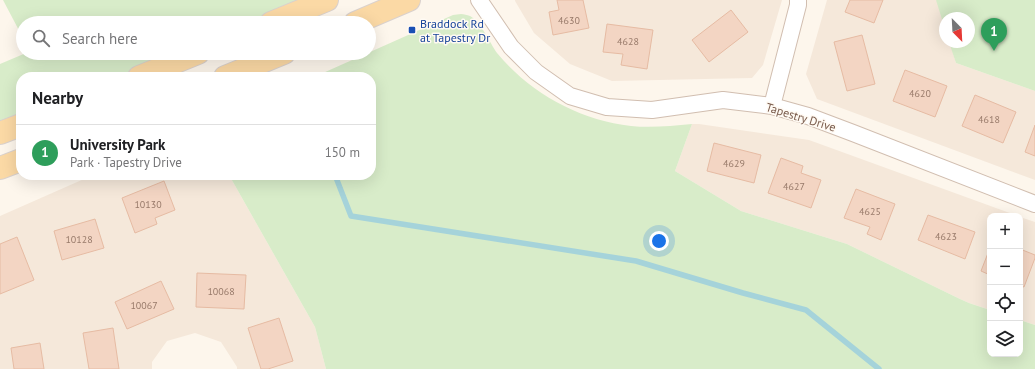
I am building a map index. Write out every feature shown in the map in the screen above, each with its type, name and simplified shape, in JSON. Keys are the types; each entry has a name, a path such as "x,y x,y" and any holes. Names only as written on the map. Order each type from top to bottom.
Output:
{"main road":[{"path":"288,16 327,0"},
{"path":"371,16 409,0"},
{"path":"151,72 181,60"},
{"path":"237,72 267,60"},
{"path":"0,133 16,127"},
{"path":"0,168 16,162"}],"street":[{"name":"Tapestry Drive","path":"479,0 511,47 536,72 570,96 607,107 652,110 723,100 772,106 808,116 1035,204"},
{"path":"772,106 798,0"}],"shaded area":[{"path":"515,0 782,0 763,65 752,78 612,81 570,64 534,33"},
{"path":"827,0 937,0 941,12 939,12 939,48 952,48 956,63 1035,91 1035,180 817,99 806,74"},
{"path":"692,124 699,124 809,140 1010,213 987,213 987,309 960,299 847,244 741,211 675,171"},
{"path":"82,180 232,180 315,327 326,369 237,369 221,342 195,333 167,341 152,362 152,369 0,369 0,216"},
{"path":"1023,218 1035,222 1035,325 1023,321"}],"green space":[{"path":"3,0 301,0 263,16 16,16 16,25"},
{"path":"936,0 1035,0 1035,91 956,63 951,48 975,48 975,12 940,12"},
{"path":"464,14 470,16 478,23 497,53 510,67 540,92 574,111 612,123 639,127 692,124 675,171 741,211 847,244 960,299 987,309 987,357 1023,357 1023,321 1035,325 1035,369 326,369 315,327 232,180 376,180 376,72 325,72 352,60 376,60 376,49 453,15"},
{"path":"16,57 16,60 159,60 131,72 16,72 16,116 0,123 0,64"}],"building":[{"path":"557,0 583,0 589,28 553,35 549,12 559,10"},
{"path":"850,0 883,0 874,23 845,12"},
{"path":"731,10 748,32 709,62 692,40"},
{"path":"607,24 653,30 647,69 621,65 623,54 603,52"},
{"path":"862,35 875,84 847,91 834,42"},
{"path":"905,70 947,86 935,117 893,101"},
{"path":"975,95 1016,112 1003,143 962,126"},
{"path":"1035,125 1035,156 1025,152"},
{"path":"714,143 761,155 754,183 707,171"},
{"path":"781,158 803,166 801,173 821,180 811,208 768,193"},
{"path":"164,181 175,210 155,218 157,224 135,233 122,198"},
{"path":"856,189 895,204 881,240 867,234 870,227 844,218"},
{"path":"928,215 975,232 965,259 918,240"},
{"path":"95,219 104,248 62,260 54,231"},
{"path":"17,237 34,280 0,294 0,244"},
{"path":"1023,250 1035,255 1023,287"},
{"path":"987,256 987,274 981,271"},
{"path":"197,273 246,275 244,309 196,307"},
{"path":"161,281 174,309 127,329 115,302"},
{"path":"279,318 293,361 268,369 261,369 248,328"},
{"path":"113,328 119,369 89,369 83,333"},
{"path":"40,343 44,369 14,369 11,348"}],"waterway":[{"path":"337,180 351,216 636,261 806,310 879,369"}],"place":[{"name":"Braddock Rd at Tapestry Dr","path":"412,30"},
{"name":"University Park","path":"994,51"}]}
